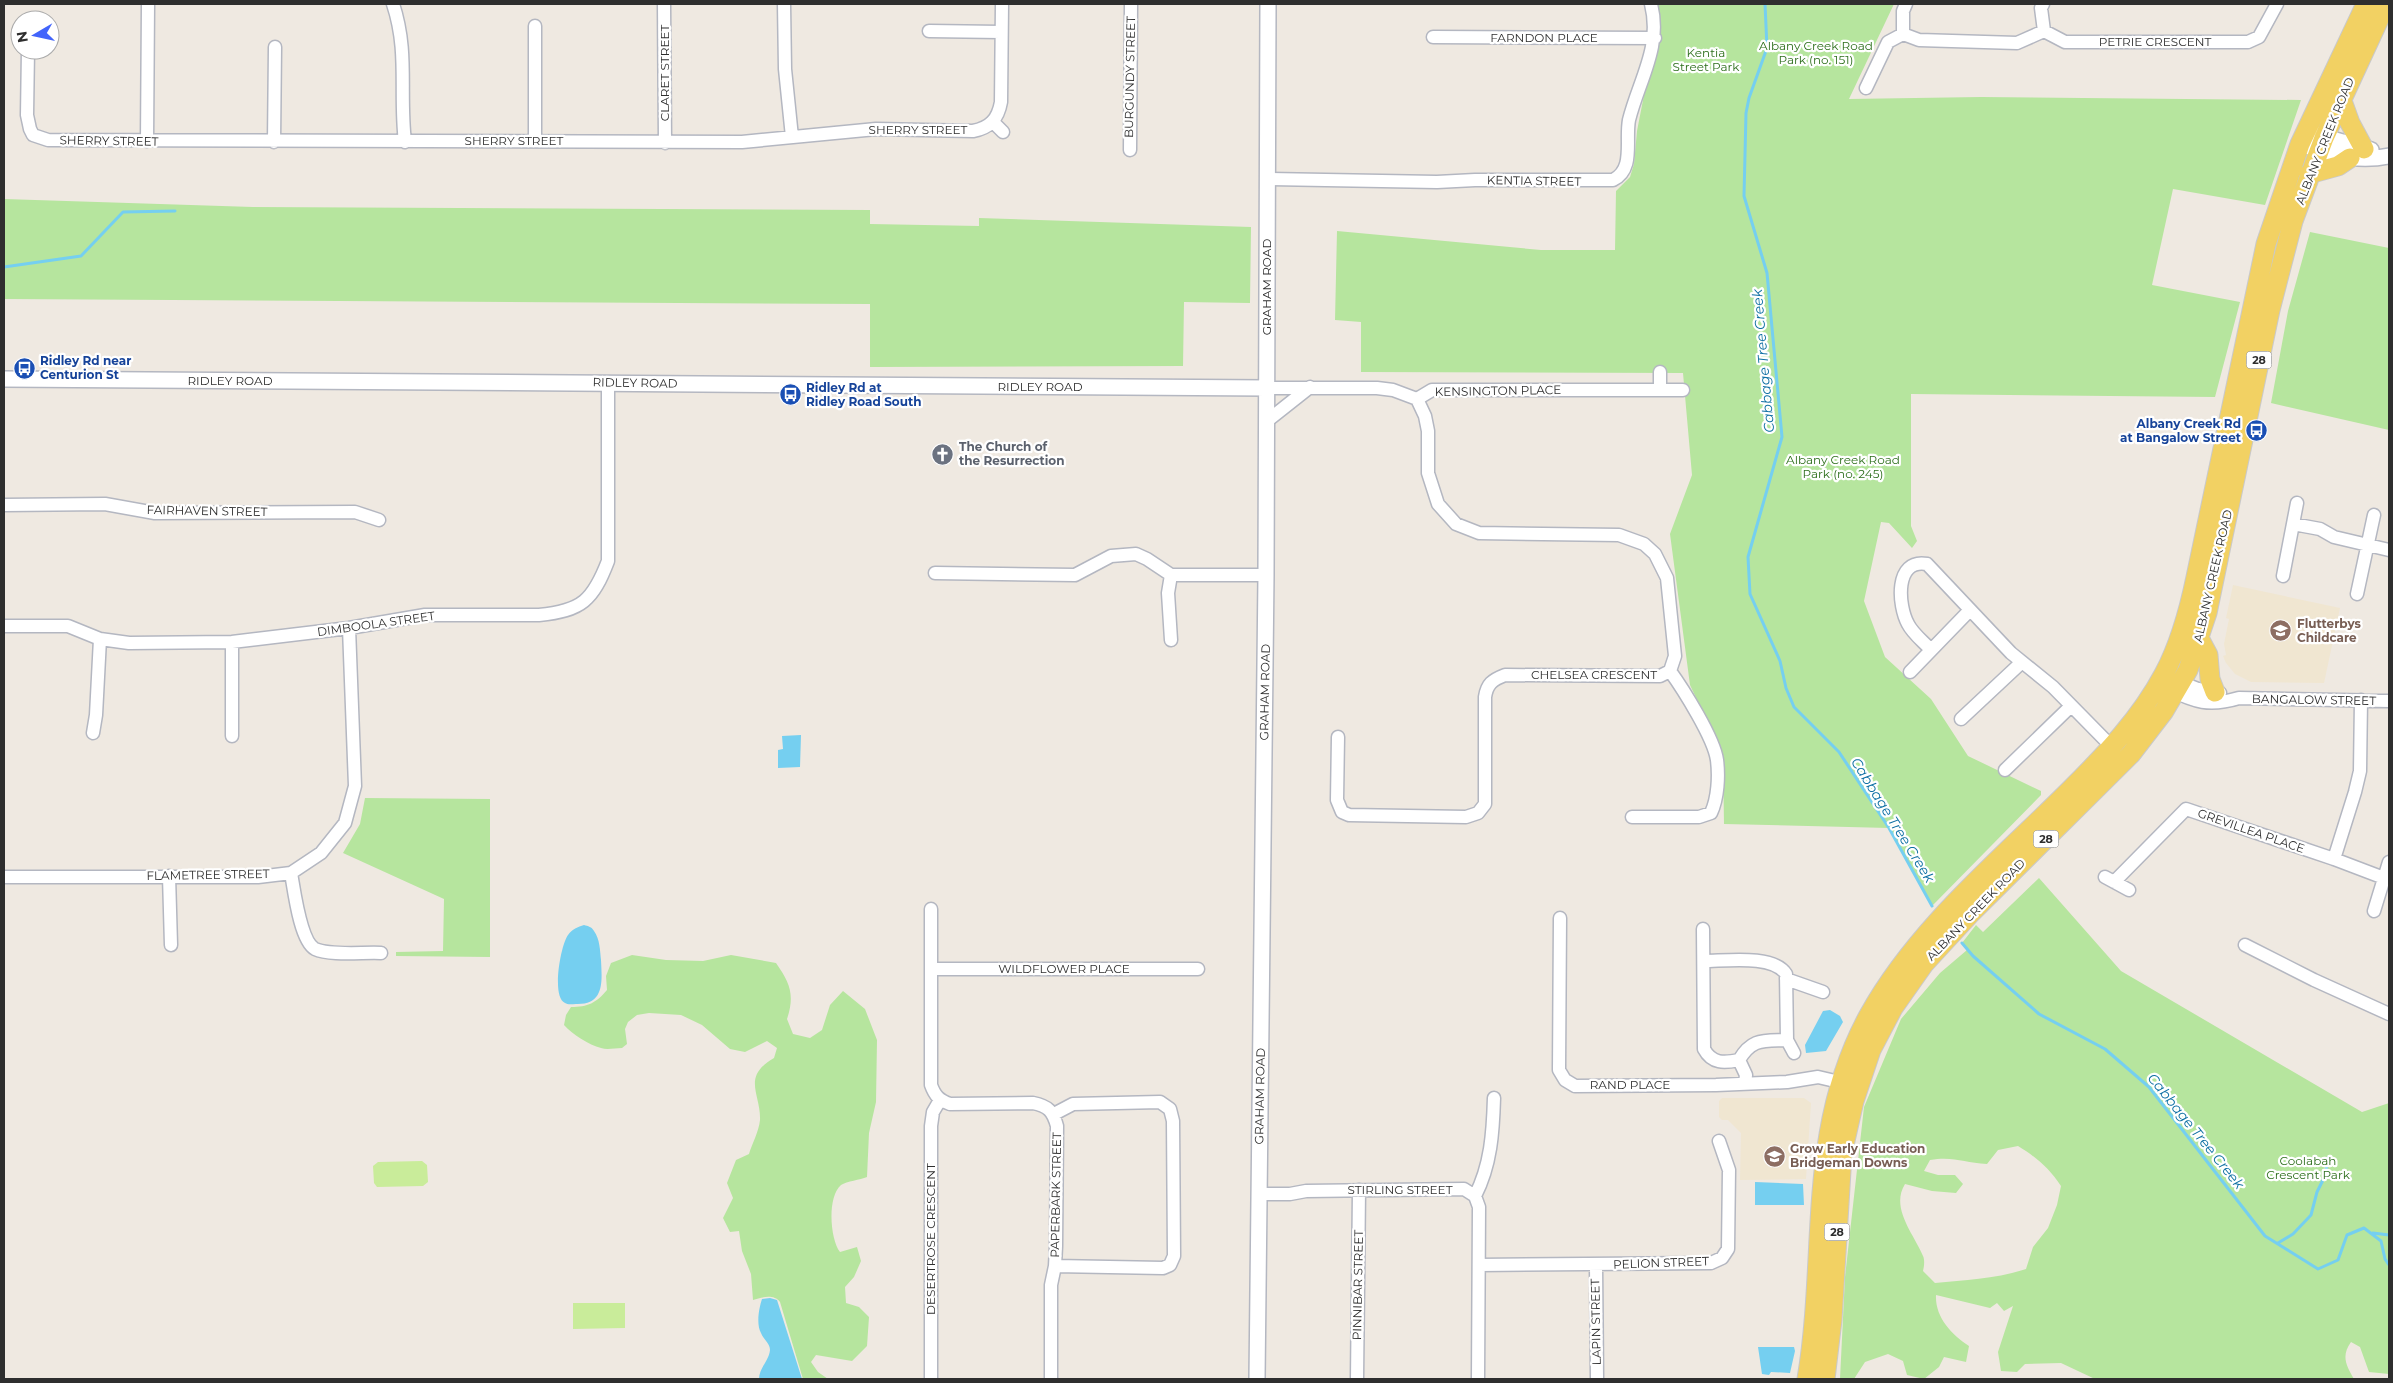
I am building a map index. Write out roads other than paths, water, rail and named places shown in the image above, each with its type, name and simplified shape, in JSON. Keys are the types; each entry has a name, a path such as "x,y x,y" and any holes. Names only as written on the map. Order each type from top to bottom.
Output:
{"main road":[{"name":"ALBANY CREEK ROAD","path":"1825,1379 1832,1320 1842,1154 1854,1048 1870,1013 1891,979 1912,951 1940,919 2112,747 2136,718 2161,680 2177,647 2192,597 2261,261 2275,213 2303,138 2366,4"},
{"name":"ALBANY CREEK ROAD","path":"1807,1379 1814,1331 1824,1161 1832,1112 1871,1050 1888,1018 1924,964 1971,913 2131,754 2148,734 2178,688 2200,640 2209,607 2270,310 2290,231 2321,144 2386,4"},
{"path":"2309,174 2338,166 2357,153 2350,123 2341,98"},
{"path":"2200,640 2208,656 2210,679 2214,692"}],"street":[{"path":"147,142 148,4"},
{"path":"393,4 402,35 405,142"},
{"name":"CLARET STREET","path":"664,4 664,143"},
{"path":"784,4 785,69 792,136"},
{"path":"1002,4 1001,102 993,122 1003,132"},
{"name":"BURGUNDY STREET","path":"1130,150 1131,4"},
{"name":"GRAHAM ROAD","path":"1257,1379 1266,575 1268,4"},
{"name":"KENTIA STREET","path":"1267,179 1438,182 1475,180 1613,180 1626,169 1629,121 1649,63 1654,38 1651,4"},
{"path":"1903,34 1903,11 1906,4"},
{"path":"1866,88 1888,42 1903,34 1919,40 2017,43 2044,31 2041,8 2043,4"},
{"name":"PETRIE CRESCENT","path":"2044,31 2066,42 2248,42 2259,37 2277,4"},
{"path":"535,26 535,141"},
{"path":"929,31 1002,32"},
{"name":"FARNDON PLACE","path":"1433,37 1654,38"},
{"path":"274,142 275,47"},
{"name":"SHERRY STREET","path":"28,60 28,123 30,138 48,140 147,142 742,142 876,129 973,131 993,122"},
{"path":"2303,138 2357,153 2389,156"},
{"path":"1660,372 1660,390"},
{"name":"RIDLEY ROAD","path":"4,379 1267,388"},
{"name":"DIMBOOLA STREET","path":"4,626 68,626 100,639 129,643 232,642 349,628 425,615 556,613 575,607 591,595 598,586 608,561 608,383"},
{"path":"1267,421 1310,387"},
{"name":"KENSINGTON PLACE","path":"1267,388 1377,388 1393,390 1417,399 1432,390 1683,390"},
{"name":"CHELSEA CRESCENT","path":"1338,737 1337,800 1342,812 1349,815 1466,817 1478,812 1484,804 1485,697 1487,687 1493,680 1504,675 1660,676 1670,671 1675,656 1667,578 1655,554 1644,544 1619,535 1479,533 1456,524 1438,504 1428,473 1428,431 1425,416 1417,399"},
{"path":"2283,576 2297,503"},
{"name":"FAIRHAVEN STREET","path":"4,504 105,504 155,513 355,512 379,520"},
{"path":"2358,594 2374,515"},
{"path":"2293,524 2320,528 2334,537 2389,550"},
{"path":"935,573 1075,575 1111,556 1136,554 1171,575 1266,575"},
{"path":"1931,650 1909,626 1904,616 1900,589 1904,574 1911,566 1920,563 1927,564 2011,653 2053,687 2112,747"},
{"path":"1171,575 1168,593 1171,640"},
{"path":"1910,672 1970,610"},
{"name":"FLAMETREE STREET","path":"4,877 258,877 291,872 321,853 345,823 355,786 349,628"},
{"path":"93,733 100,639"},
{"path":"232,642 232,736"},
{"path":"1961,719 2022,662"},
{"path":"1632,817 1699,818 1711,813 1716,803 1717,761 1712,746 1682,686 1670,671"},
{"name":"BANGALOW STREET","path":"2161,680 2206,703 2220,704 2239,698"},
{"name":"BANGALOW STREET","path":"2178,688 2214,692 2239,698 2389,701"},
{"path":"2334,859 2356,792 2360,771 2361,700"},
{"path":"2005,770 2071,706"},
{"name":"GREVILLEA PLACE","path":"2129,890 2109,880 2186,808 2384,878"},
{"path":"2374,911 2389,862"},
{"path":"291,872 305,936 314,948 327,952 381,953"},
{"path":"169,876 171,945"},
{"path":"931,909 931,1085 934,1094 940,1100"},
{"name":"RAND PLACE","path":"1560,918 1559,1070 1565,1080 1575,1086 1787,1082 1818,1077 1849,1084"},
{"path":"1703,929 1704,1049 1717,1062 1739,1060"},
{"path":"2245,945 2314,980 2389,1014"},
{"path":"1704,961 1770,962 1782,969 1786,979 1787,1040 1794,1053"},
{"name":"WILDFLOWER PLACE","path":"931,969 1198,969"},
{"path":"1786,979 1823,992"},
{"path":"1739,1060 1744,1051 1754,1043 1787,1040"},
{"path":"1739,1060 1746,1075 1746,1083"},
{"path":"1478,1379 1480,1265 1479,1207 1475,1196 1482,1182 1490,1153 1494,1130 1494,1098"},
{"name":"PAPERBARK STREET","path":"940,1100 950,1104 1033,1103 1046,1106 1054,1114 1057,1126 1055,1266 1051,1285 1051,1379"},
{"name":"DESERTROSE CRESCENT","path":"931,1379 930,1126 933,1112 940,1100"},
{"path":"1054,1114 1073,1104 1160,1102 1170,1109 1174,1121 1174,1256 1170,1265 1163,1268 1055,1266"},
{"name":"PELION STREET","path":"1480,1265 1711,1263 1722,1258 1728,1249 1729,1170 1719,1141"},
{"name":"STIRLING STREET","path":"1260,1194 1359,1190 1464,1189 1475,1196"},
{"name":"PINNIBAR STREET","path":"1357,1379 1359,1190"},
{"name":"LAPIN STREET","path":"1596,1264 1597,1379"}],"water":[{"path":"801,735 800,767 778,768 778,750 783,749 782,736"},
{"path":"584,925 593,930 599,941 602,976 600,990 592,1001 567,1004 561,999 559,991 560,959 568,935 577,927"},
{"path":"1830,1010 1840,1016 1843,1022 1826,1051 1806,1053 1805,1045 1823,1011"},
{"path":"1755,1182 1803,1184 1804,1205 1755,1205"},
{"path":"770,1298 777,1300 802,1379 759,1379 770,1350 759,1329 759,1311 762,1299"},
{"path":"1758,1347 1794,1347 1795,1351 1790,1373 1771,1372 1769,1375 1762,1374"}],"waterway":[{"name":"Cabbage Tree Creek","path":"1765,4 1767,48 1749,98 1746,113 1744,196 1767,273 1782,437 1748,557 1750,594 1780,661 1786,688 1794,707 1839,752 1889,828 1932,906"},
{"path":"4,267 81,256 123,212 175,211"},
{"name":"Cabbage Tree Creek","path":"1962,943 1973,956 2039,1014 2105,1049 2149,1087 2265,1236 2318,1269 2338,1260 2347,1235 2364,1228 2381,1241 2385,1259 2389,1265"},
{"path":"2278,1243 2293,1234 2311,1215 2317,1192 2325,1176 2328,1158"},
{"path":"2373,1233 2389,1235"}],"place":[{"name":"Ridley Rd near Centurion St","path":"24,368"},
{"name":"Ridley Rd at Ridley Road South","path":"790,395"},
{"name":"Albany Creek Rd at Bangalow Street","path":"2257,431"},
{"name":"The Church of the Resurrection","path":"943,454"},
{"name":"Flutterbys Childcare","path":"2281,631"},
{"name":"Grow Early Education Bridgeman Downs","path":"1774,1156"}],"park label":[{"name":"Albany Creek Road Park (no. 151)","path":"1816,53"},
{"name":"Kentia Street Park","path":"1706,60"},
{"name":"Albany Creek Road Park (no. 245)","path":"1843,467"},
{"name":"Coolabah Crescent Park","path":"2308,1168"}]}
